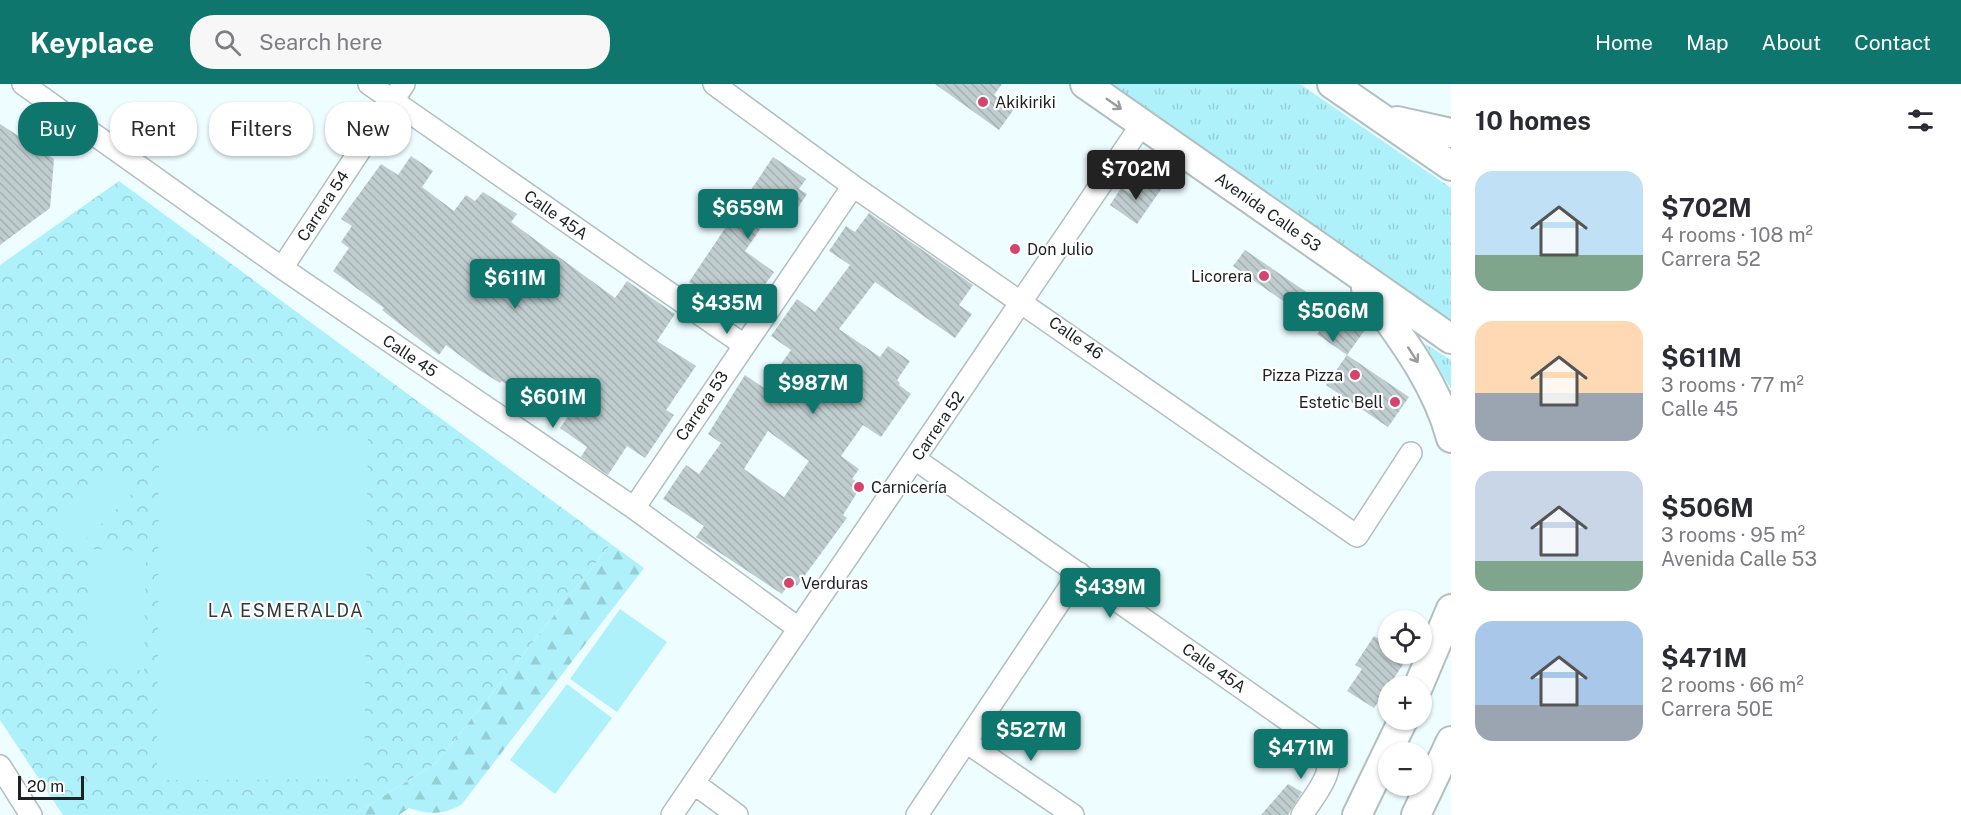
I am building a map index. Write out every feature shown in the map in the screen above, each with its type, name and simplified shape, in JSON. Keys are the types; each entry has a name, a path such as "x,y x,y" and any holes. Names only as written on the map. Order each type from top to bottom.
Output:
{"main road":[{"name":"Avenida Calle 53","path":"1085,84 1451,339"},
{"path":"1332,84 1451,166"},
{"path":"1380,117 1451,133"},
{"path":"1355,273 1415,358 1435,394 1451,438"},
{"path":"1423,676 1451,609"},
{"path":"1357,815 1398,730"},
{"path":"1416,815 1451,741"}],"street":[{"name":"Calle 45","path":"23,84 282,268 634,508 798,627"},
{"name":"Calle 45A","path":"369,84 398,92 744,345"},
{"name":"Calle 46","path":"714,84 853,186 1357,536 1411,453"},
{"name":"Carrera 54","path":"282,268 398,92"},
{"name":"Carrera 52","path":"672,815 1142,124"},
{"name":"Carrera 53","path":"634,508 853,186"},
{"name":"Calle 45A","path":"915,459 1326,747 1331,758 1328,773 1302,815"},
{"path":"917,815 1079,573"},
{"path":"966,742 1073,815"},
{"path":"0,766 31,815"},
{"path":"695,784 737,815"}],"green space":[{"path":"1110,84 1300,84 1451,188 1451,323"},
{"path":"119,181 611,544 436,763 353,815 63,815 0,720 0,265"},
{"path":"1425,344 1451,360 1451,389"},
{"path":"159,433 368,434 364,779 157,780"},
{"path":"108,465 134,492 76,549 50,522"},
{"path":"611,544 644,568 462,804 436,813 409,808 399,815 353,815 436,763"},
{"path":"89,549 146,551 144,670 86,669"},
{"path":"620,609 667,642 617,712 570,679"},
{"path":"567,684 612,718 555,794 510,760"}],"building":[{"name":"Akikiriki","path":"935,84 1002,84 994,95 1014,109 999,130"},
{"path":"0,124 18,136 18,156 49,156 54,159 50,208 0,245"},
{"path":"411,156 433,171 422,187 454,211 466,195 475,201 483,192 517,214 511,222 615,298 627,281 675,314 657,341 696,366 666,410 674,415 645,458 627,446 608,475 581,457 587,447 560,428 571,412 527,381 518,393 502,381 500,383 479,370 446,345 439,355 382,310 384,308 333,271 349,248 341,242 352,226 341,219 381,164 398,175"},
{"path":"773,157 806,179 799,189 807,194 793,215 786,211 781,219 771,213 745,251 774,272 741,318 689,282"},
{"path":"1147,178 1162,188 1137,224 1110,205 1121,188 1134,196"},
{"path":"869,213 973,285 959,305 972,314 955,338 875,282 839,329 880,357 888,346 910,361 897,380 899,385 911,394 881,437 863,425 841,456 859,469 852,479 862,485 843,515 847,518 797,586 791,581 782,594 696,537 704,526 663,499 686,465 699,474 721,443 708,434 745,375 764,388 791,350 771,336 797,299 815,312 850,265 829,251 846,226 855,232","holes":["768,431 809,461 784,497 744,469"]},
{"path":"1245,250 1334,311 1337,306 1367,327 1347,355 1317,334 1322,328 1233,266"},
{"path":"1347,355 1409,397 1388,427 1326,385"},
{"path":"1374,636 1378,638 1378,664 1403,664 1395,676 1378,676 1378,702 1374,708 1347,691 1362,669 1355,665"},
{"path":"1288,784 1302,792 1288,815 1261,815"}],"place":[{"name":"Akikiriki","path":"983,102"},
{"name":"Don Julio","path":"1015,249"},
{"name":"Licorera","path":"1264,276"},
{"name":"Pizza Pizza","path":"1355,375"},
{"name":"Estetic Bell","path":"1395,402"},
{"name":"Carnicería","path":"859,487"},
{"name":"Verduras","path":"789,583"}],"district":[{"name":"LA ESMERALDA","path":"286,610"}]}
